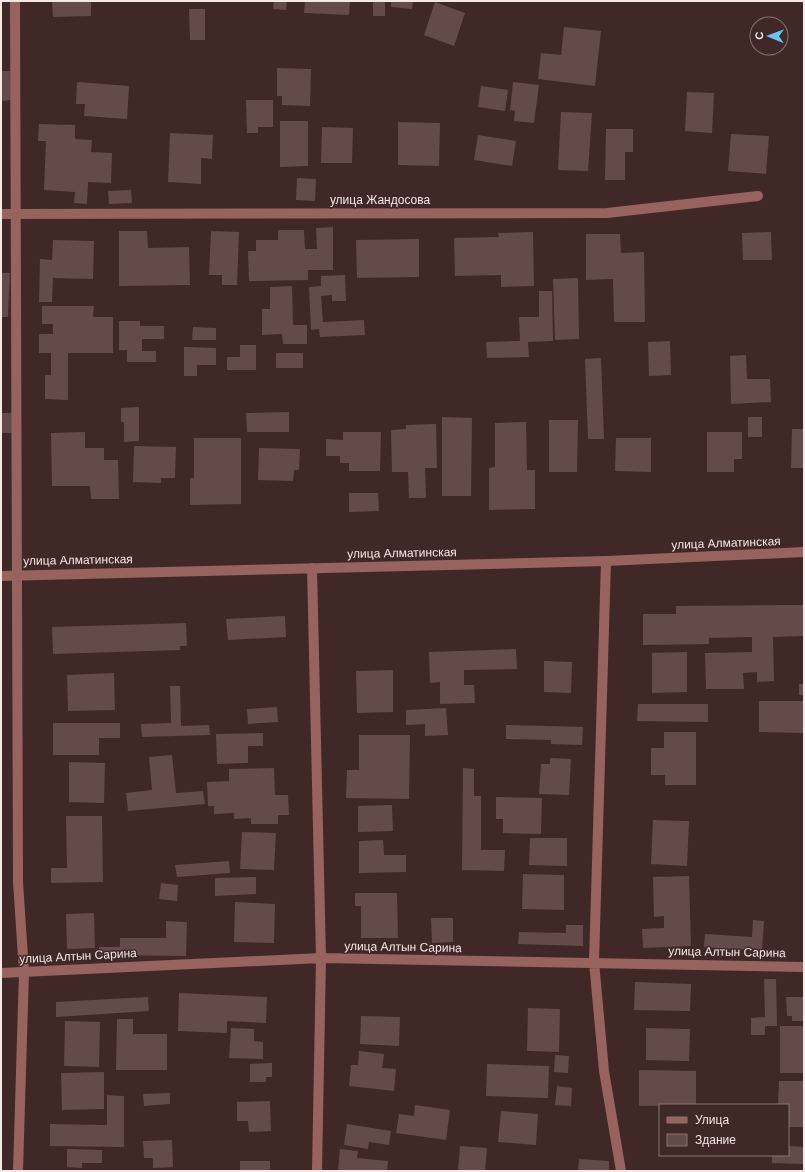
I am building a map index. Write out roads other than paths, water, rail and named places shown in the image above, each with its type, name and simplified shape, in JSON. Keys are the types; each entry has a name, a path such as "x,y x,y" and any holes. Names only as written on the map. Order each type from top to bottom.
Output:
{"street":[{"path":"15,1 18,882 24,972 18,1171"},
{"name":"улица Жандосова","path":"1,214 16,212 607,213 758,196"},
{"name":"улица Алматинская","path":"1,576 606,561 804,552"},
{"path":"606,561 594,962 604,1070 621,1171"},
{"path":"312,568 322,958 317,1171"},
{"name":"улица Алтын Сарина","path":"1,973 322,958 804,967"}]}
